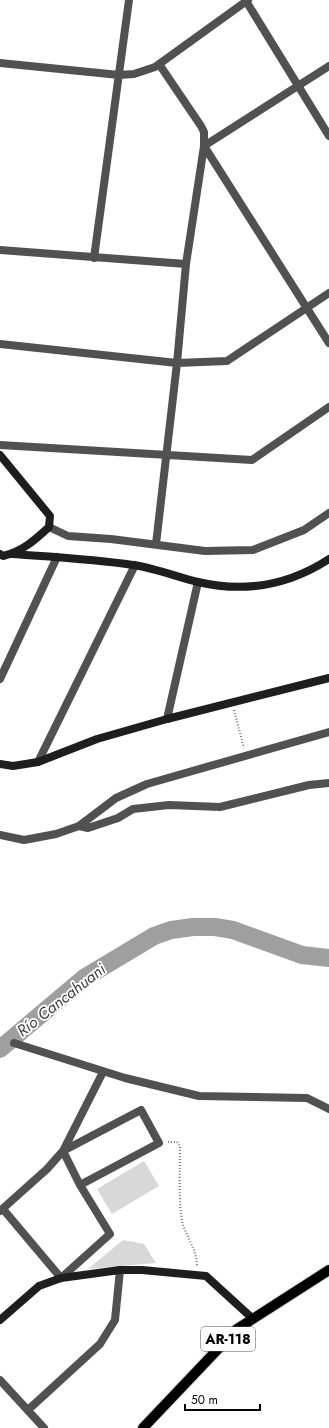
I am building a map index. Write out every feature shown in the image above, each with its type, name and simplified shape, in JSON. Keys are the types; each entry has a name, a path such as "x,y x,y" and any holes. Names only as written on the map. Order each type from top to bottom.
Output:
{"main road":[{"name":"AR-118","path":"143,1428 237,1329 329,1270"}],"street":[{"path":"94,258 129,0"},
{"path":"0,63 118,75 134,74 159,64 247,1 297,86 329,136"},
{"path":"156,544 177,363 186,264 204,146 204,132 202,126 159,64"},
{"path":"204,146 329,66"},
{"path":"204,146 329,343"},
{"path":"0,250 186,264"},
{"path":"0,344 177,363 228,361 329,293"},
{"path":"0,445 252,460 329,407"},
{"path":"0,455 50,516 49,527 27,546 12,554 1,557"},
{"path":"49,527 68,536 156,544 205,551 253,550 304,530 329,513"},
{"path":"12,554 135,565 198,582 231,588 265,585 303,574 329,559"},
{"path":"0,679 57,557"},
{"path":"38,762 135,565"},
{"path":"167,718 198,582"},
{"path":"0,764 13,766 38,762 97,739 167,718 329,678"},
{"path":"0,835 24,840 56,834 79,826 116,798 147,784 329,732"},
{"path":"79,826 88,828 118,818 133,809 169,805 220,807 309,785 329,782"},
{"path":"14,1044 103,1072 199,1096 306,1098 329,1109"},
{"path":"61,1278 1,1210 47,1169 63,1151 103,1072"},
{"path":"63,1151 141,1110 159,1143 80,1185"},
{"path":"61,1278 110,1234 80,1185 63,1151"},
{"path":"28,1410 100,1344 115,1320 120,1270"},
{"path":"0,1320 39,1286 61,1278 120,1270 142,1270 166,1273 197,1273 206,1276 252,1318"},
{"path":"0,1380 44,1428"}],"path":[{"path":"232,703 246,756"},
{"path":"159,1143 177,1142 180,1146 180,1183 183,1224 196,1254 197,1273"}],"shaded area":[{"path":"144,1161 159,1186 112,1214 97,1189"},
{"path":"123,1240 144,1244 156,1263 88,1269"}],"waterway":[{"name":"Río Cancahuani","path":"0,1049 84,978 154,936 171,930 193,927 215,927 233,930 302,955 329,958"}]}
